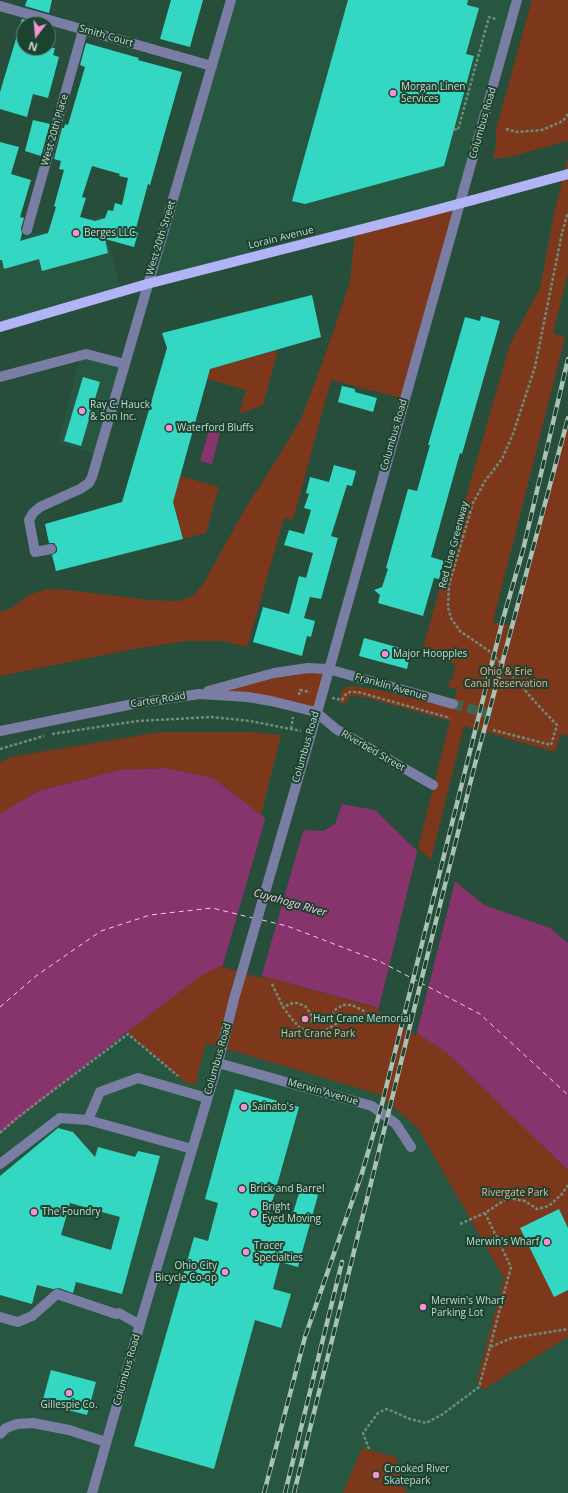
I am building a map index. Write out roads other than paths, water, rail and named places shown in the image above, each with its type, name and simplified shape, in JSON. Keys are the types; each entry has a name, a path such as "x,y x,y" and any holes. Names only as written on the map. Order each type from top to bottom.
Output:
{"main road":[{"name":"Lorain Avenue","path":"0,327 147,284 409,217 568,174"}],"street":[{"name":"West 20th Street","path":"51,549 36,552 29,520 33,513 40,508 80,489 89,483 92,477 231,0"},
{"name":"Columbus Road","path":"92,1493 218,1063 234,999 517,0"},
{"name":"Smith Court","path":"0,6 212,66"},
{"name":"West 20th Place","path":"27,230 83,30"},
{"path":"0,377 86,354 125,364"},
{"name":"Franklin Avenue","path":"199,694 274,673 308,668 328,669 453,704"},
{"name":"Carter Road","path":"0,731 138,703 199,694 248,696 316,712"},
{"name":"Riverbed Street","path":"316,712 336,729 433,785"},
{"name":"Merwin Avenue","path":"218,1063 372,1106 396,1124 411,1147"},
{"path":"88,1120 100,1092 138,1078 207,1098"},
{"path":"0,1164 60,1118 88,1120 192,1149"},
{"path":"0,1317 18,1322 32,1316 57,1294 116,1314 119,1313 140,1325"},
{"path":"0,1434 6,1428 17,1424 33,1423 69,1430 106,1442"}],"water":[{"path":"209,430 220,433 212,464 200,461"},
{"name":"Cuyahoga River","path":"165,768 213,778 265,818 303,830 323,831 335,824 342,804 375,810 413,847 484,905 550,928 568,943 568,1170 446,1052 376,1007 223,965 202,975 127,1032 0,1134 0,814 38,791 120,770"}],"tunnel":[{"path":"453,704 496,716"}],"railway":[{"path":"264,1493 305,1337 362,1173 381,1108 503,619 523,550 568,359"},
{"path":"294,1493 475,764 568,418"},
{"path":"285,1493 342,1262"}],"place":[{"name":"Morgan Linen Services","path":"393,93"},
{"name":"Berges LLC","path":"76,233"},
{"name":"Ray C. Hauck & Son Inc.","path":"82,411"},
{"name":"Waterford Bluffs","path":"169,428"},
{"name":"Major Hoopples","path":"385,654"},
{"name":"Hart Crane Memorial","path":"305,1019"},
{"name":"Sainato's","path":"244,1107"},
{"name":"Brick and Barrel","path":"242,1189"},
{"name":"The Foundry","path":"34,1212"},
{"name":"Bright Eyed Moving","path":"254,1213"},
{"name":"Merwin's Wharf","path":"547,1242"},
{"name":"Tracer Specialties","path":"246,1252"},
{"name":"Ohio City Bicycle Co-op","path":"225,1272"},
{"name":"Merwin's Wharf Parking Lot","path":"423,1307"},
{"name":"Gillespie Co.","path":"69,1393"},
{"name":"Crooked River Skatepark","path":"376,1475"}],"park label":[{"name":"Ohio & Erie Canal Reservation","path":"506,678"},
{"name":"Hart Crane Park","path":"318,1034"},
{"name":"Rivergate Park","path":"515,1193"}]}
